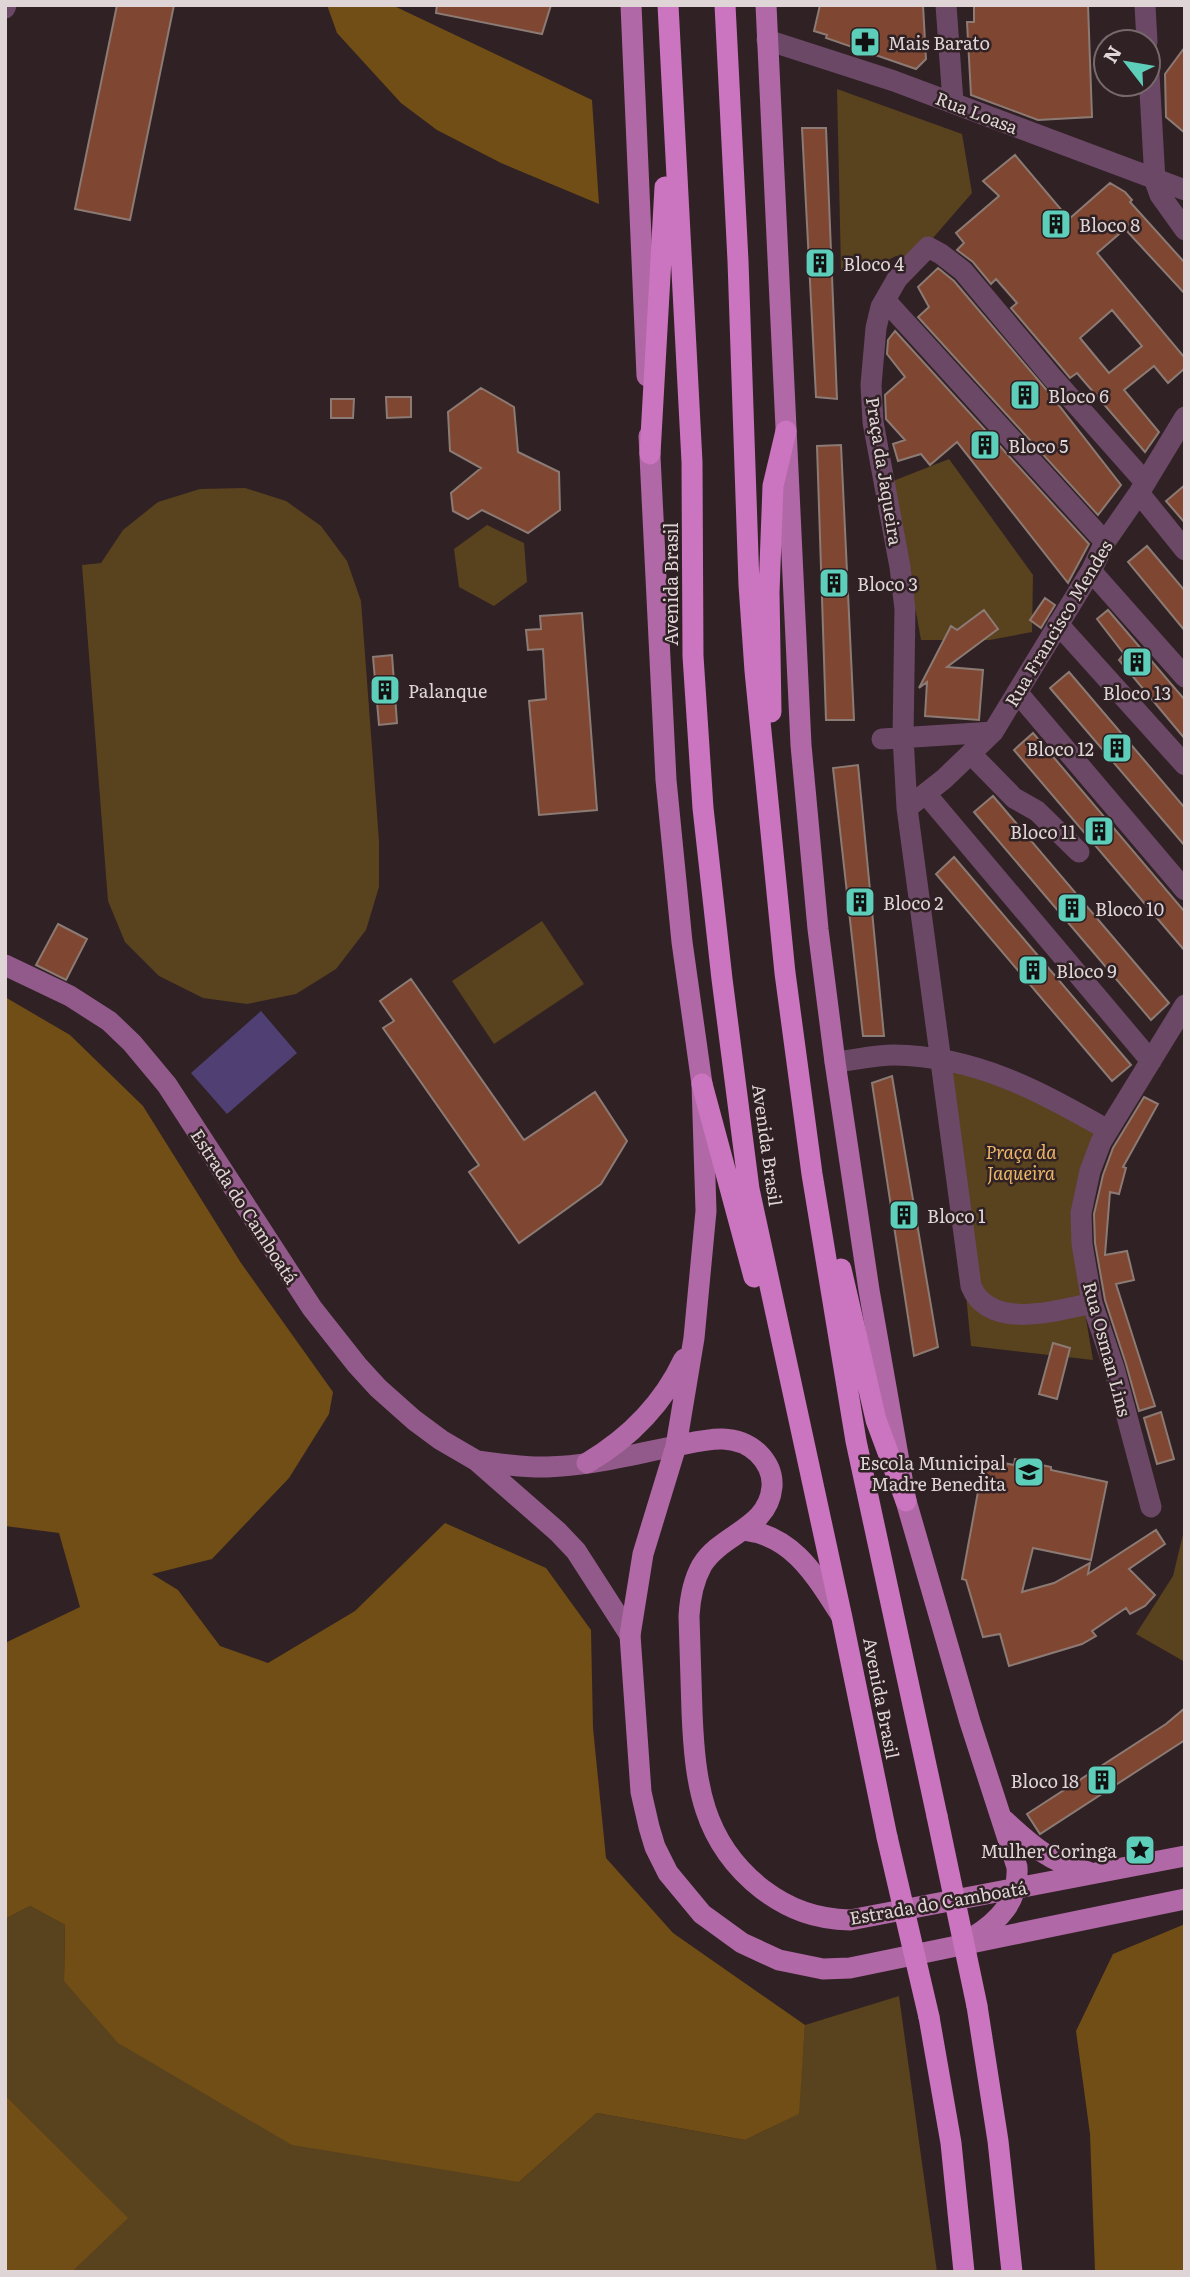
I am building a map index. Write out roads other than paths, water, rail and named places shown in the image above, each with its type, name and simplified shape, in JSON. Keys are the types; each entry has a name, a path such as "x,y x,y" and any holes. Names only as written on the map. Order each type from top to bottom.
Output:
{"highway":[{"name":"Avenida Brasil","path":"668,5 692,462 693,656 703,808 749,1189 887,1836 929,2017 951,2143 964,2272"},
{"name":"Avenida Brasil","path":"725,5 738,261 749,585 785,973 812,1174 856,1441 977,2006 998,2141 1012,2272"},
{"path":"650,454 671,73"},
{"path":"772,840 770,549 773,486 786,431"},
{"path":"702,1084 778,1360 795,1406"},
{"path":"812,1174 836,1244 876,1420 906,1501"}],"main road":[{"name":"Avenida Brasil","path":"631,5 666,780 682,942 702,1084"},
{"path":"766,5 801,745 818,929 835,1062 869,1290 906,1501 970,1722 1017,1867 1016,1888 1009,1905 994,1924 962,1945"},
{"name":"Estrada do Camboatá","path":"5,965 70,996 109,1021 132,1043 167,1085 312,1308 357,1365 414,1420 477,1461 558,1532 576,1551 630,1634"},
{"name":"Estrada do Camboatá","path":"702,1084 706,1211 694,1338 676,1446 643,1553 630,1634 641,1792 649,1827 668,1873 702,1914 742,1943 779,1960 823,1969 850,1968 1185,1899"},
{"path":"587,1462 609,1450 642,1422 663,1398 694,1338"},
{"name":"Estrada do Camboatá","path":"477,1461 550,1467 727,1438 751,1447 762,1457 770,1469 772,1483 764,1511 703,1564 695,1581 689,1616 694,1759 698,1786 710,1825 731,1857 754,1882 793,1909 822,1918 850,1920 1185,1856"},
{"path":"744,1530 769,1535 799,1556 842,1618"},
{"path":"1002,1818 1031,1845 1055,1861 1093,1873"}],"street":[{"path":"946,5 953,103"},
{"path":"1145,5 1146,28"},
{"name":"Rua Loasa","path":"767,40 894,81 1185,190"},
{"path":"1150,98 1155,181 1160,195 1185,230"},
{"name":"Praça da Jaqueira","path":"1092,1303 1041,1315 1026,1315 990,1308 975,1297 971,1286 907,808 903,737 905,608 873,422 876,328 885,300 897,279 928,247 963,271 1142,487"},
{"path":"885,300 1105,542"},
{"name":"Rua Francisco Mendes","path":"907,808 993,732 1091,571 1105,542 1142,487 1179,444 1185,417"},
{"path":"1142,487 1185,550"},
{"path":"1091,571 1185,677"},
{"path":"1058,624 1185,765"},
{"path":"1017,692 1185,890"},
{"path":"881,739 993,732"},
{"path":"971,754 1014,798 1037,811 1079,852"},
{"path":"926,794 1151,1061"},
{"name":"Rua Osman Lins","path":"1151,1507 1114,1368 1092,1303 1082,1244 1081,1213 1090,1171 1108,1130 1185,1005"},
{"path":"835,1062 890,1055 942,1060 980,1068 1037,1090 1108,1130"}],"place":[{"name":"Mais Barato","path":"865,42"},
{"name":"Bloco 8","path":"1056,224"},
{"name":"Bloco 4","path":"820,263"},
{"name":"Bloco 6","path":"1025,395"},
{"name":"Bloco 5","path":"985,445"},
{"name":"Bloco 3","path":"834,583"},
{"name":"Bloco 13","path":"1137,662"},
{"name":"Palanque","path":"385,690"},
{"name":"Bloco 12","path":"1117,748"},
{"name":"Bloco 11","path":"1099,831"},
{"name":"Bloco 2","path":"860,902"},
{"name":"Bloco 10","path":"1072,908"},
{"name":"Bloco 9","path":"1033,970"},
{"name":"Bloco 1","path":"904,1215"},
{"name":"Escola Municipal Madre Benedita","path":"1029,1472"},
{"name":"Bloco 18","path":"1102,1780"},
{"name":"Mulher Coringa","path":"1140,1850"}]}
